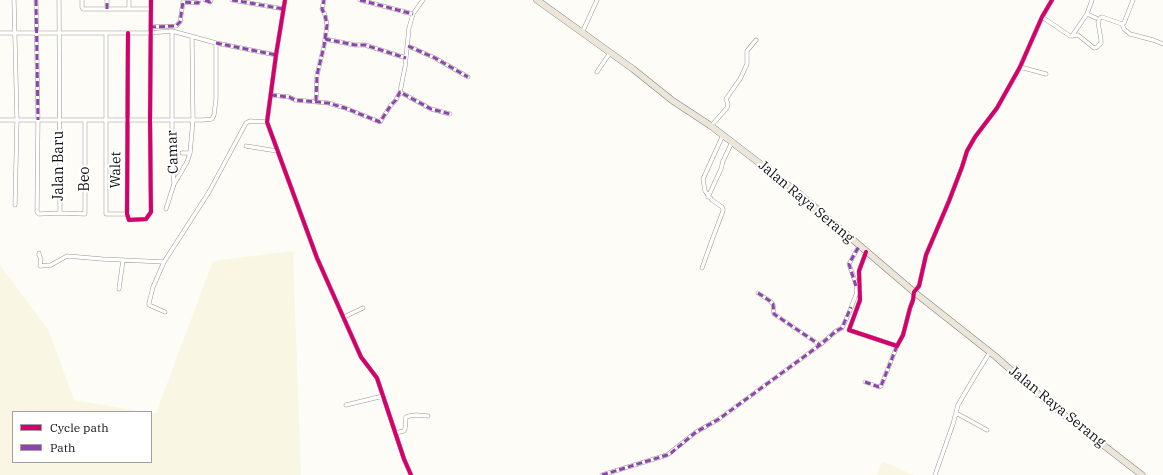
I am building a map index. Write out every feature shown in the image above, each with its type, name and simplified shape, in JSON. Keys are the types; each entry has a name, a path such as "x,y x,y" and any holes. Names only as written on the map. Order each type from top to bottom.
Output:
{"highway":[{"name":"Jalan Raya Serang","path":"537,0 673,100 711,126 797,192 866,252 990,352 1045,400 1142,475"}],"street":[{"path":"14,0 17,120 15,205"},
{"path":"36,0 38,120 37,212 39,214 60,213"},
{"name":"Jalan Baru","path":"59,0 60,213"},
{"path":"82,0 82,8 150,9"},
{"path":"106,9 107,0"},
{"path":"129,0 130,9"},
{"path":"150,120 151,0"},
{"path":"150,27 178,25 180,22 183,2 198,3 199,0"},
{"path":"205,0 210,2 211,0"},
{"path":"232,0 284,9"},
{"path":"285,0 267,122 317,258 361,357 377,378 404,459 412,475"},
{"path":"316,102 317,80 327,25 322,9 324,0"},
{"path":"360,0 413,14"},
{"path":"271,95 289,97 295,100 328,103 380,122 400,92 408,46 409,28 413,14 423,0"},
{"path":"582,33 597,0"},
{"path":"865,382 879,387 881,386 903,335 910,308 914,300 914,292 919,286 926,254 949,201 970,145 997,108 1020,67 1042,17 1052,0"},
{"path":"1072,36 1086,14 1092,0"},
{"path":"1122,24 1133,0"},
{"path":"1086,14 1096,18"},
{"path":"1042,17 1072,36 1078,35 1094,48 1101,43 1098,22 1102,17 1122,24 1124,29 1130,34 1163,44"},
{"path":"0,33 150,33 172,31 216,43 276,55"},
{"name":"Camar","path":"172,31 172,163 174,184"},
{"path":"106,33 106,214 127,214"},
{"name":"Walet","path":"128,33 127,214 129,220 146,219 150,214 150,120"},
{"path":"166,209 174,184 187,162 190,153 193,120 192,37"},
{"path":"325,38 355,45 365,45 406,58"},
{"path":"711,126 727,108 727,98 740,79 747,64 747,51 756,40"},
{"path":"0,120 212,119 216,100 216,43"},
{"path":"408,46 435,58 468,77"},
{"path":"597,72 610,53"},
{"path":"1020,67 1046,74"},
{"path":"400,92 431,109 450,114"},
{"name":"Beo","path":"60,213 85,214 85,120"},
{"path":"164,312 149,305 149,303 153,287 164,262 209,192 246,123 250,121 267,122"},
{"path":"702,268 723,211 722,207 708,197 705,191 703,179 723,135"},
{"path":"708,197 732,142"},
{"path":"246,146 277,151"},
{"path":"182,153 190,153"},
{"path":"602,475 667,456 696,432 719,419 842,328 857,292 856,284 849,264 859,246"},
{"path":"866,252 859,271 860,300 849,330 898,346"},
{"path":"39,253 41,259 40,266 51,265 67,256 164,262"},
{"path":"119,289 123,260"},
{"path":"758,293 770,300 774,314 820,345"},
{"path":"344,317 363,308"},
{"path":"935,475 961,399 990,352"},
{"path":"346,405 383,396"},
{"path":"956,413 986,430"},
{"path":"395,433 404,431 406,418 409,416 428,416"}],"shaded area":[{"path":"293,251 301,475 0,475 0,265 49,331 74,400 140,411 12,411 12,463 152,463 152,413 156,413 213,261"},
{"path":"882,461 914,475 877,475"}],"marked path":[{"path":"36,0 38,120"},
{"path":"107,0 107,9"},
{"path":"150,27 176,26 180,22 183,2 198,3 199,0"},
{"path":"205,0 210,2 211,0"},
{"path":"232,0 284,9"},
{"path":"316,101 317,75 327,25 322,9 324,0"},
{"path":"360,0 413,14"},
{"path":"325,39 355,45 365,45 406,58"},
{"path":"216,43 276,55"},
{"path":"408,46 435,58 468,77"},
{"path":"271,95 289,97 295,100 328,103 380,122 400,92 431,109 450,114"},
{"path":"856,286 849,264 859,246"},
{"path":"758,293 773,304 774,314 820,345"},
{"path":"602,475 671,453 696,432 719,419 842,328 851,307"},
{"path":"865,382 879,387 881,386 897,346"}],"cycle path":[{"path":"128,33 127,214 129,220 146,219 151,212 151,0"},
{"path":"285,0 267,122 317,258 361,357 377,378 404,459 411,475"},
{"path":"866,252 859,271 860,300 849,330 897,346 903,335 914,292 919,286 926,255 949,201 967,151 975,137 997,108 1020,67 1042,17 1052,0"}]}
